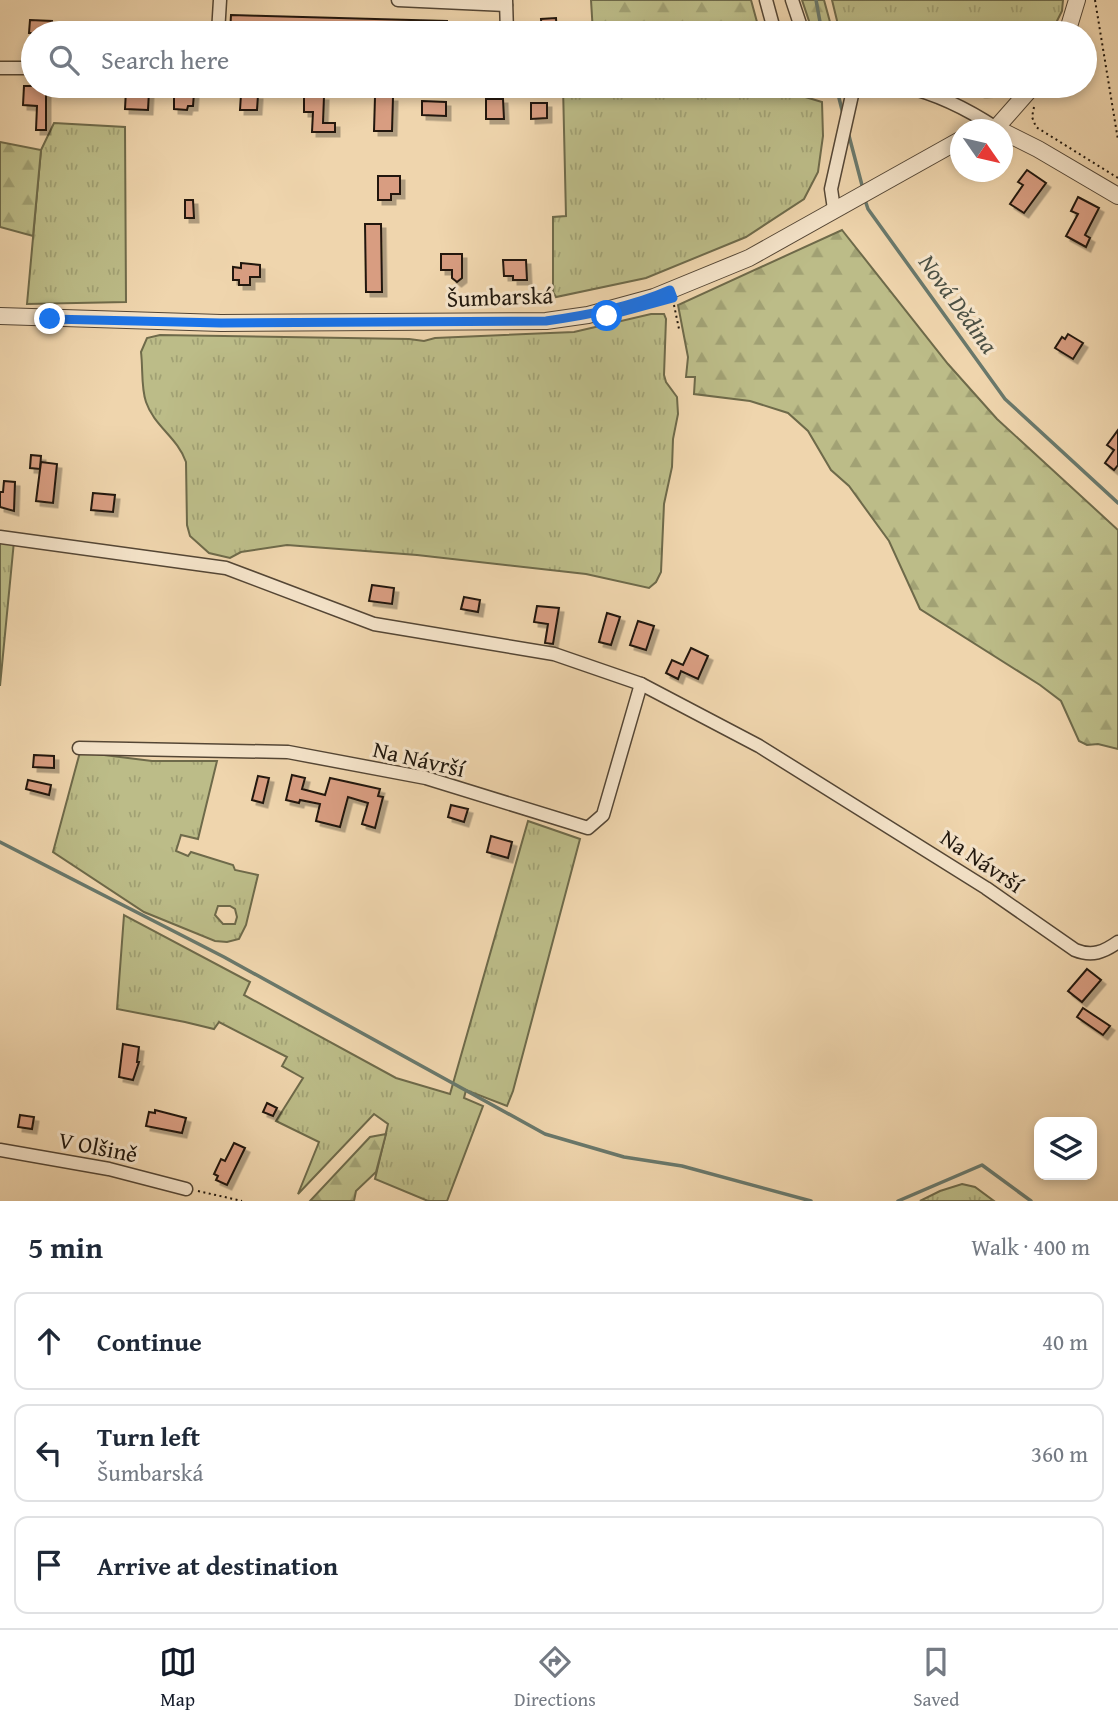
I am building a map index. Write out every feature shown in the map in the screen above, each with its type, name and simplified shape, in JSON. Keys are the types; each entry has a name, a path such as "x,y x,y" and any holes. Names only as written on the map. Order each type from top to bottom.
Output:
{"street":[{"path":"219,21 220,0"},
{"path":"398,0 506,3 507,21"},
{"path":"766,0 772,21"},
{"path":"792,0 799,21"},
{"path":"1071,21 1077,0"},
{"path":"0,68 21,68"},
{"path":"834,209 831,189 851,98"},
{"path":"941,98 970,110 983,119"},
{"path":"1005,119 1023,98"},
{"path":"1013,137 1118,196"},
{"name":"Šumbarská","path":"0,316 221,323 546,321 588,315 654,297 749,258 950,145"},
{"name":"Na Návrší","path":"0,537 226,568 374,624 554,654 640,684 759,746 965,875 1075,950 1092,954 1118,942"},
{"name":"Na Návrší","path":"79,748 288,752 426,778 588,828 603,816 640,684"},
{"name":"V Olšině","path":"0,1150 109,1168 186,1189"}],"path":[{"path":"1095,0 1118,140"},
{"path":"1034,104 1032,117 1036,127 1118,178"},
{"path":"670,290 678,329"},
{"path":"186,1189 242,1201"}],"green space":[{"path":"591,0 751,0 757,21 592,21"},
{"path":"802,0 824,0 830,21 809,21"},
{"path":"832,0 1063,0 1057,21 837,21"},
{"path":"563,98 809,98 822,102 823,136 818,172 804,199 746,237 646,278 556,297 553,292 553,217 566,216"},
{"path":"54,123 125,127 126,302 27,304 41,150"},
{"path":"0,142 41,150 33,236 0,227"},
{"path":"842,230 948,364 997,419 1118,530 1118,749 1098,744 1087,745 1079,741 1061,701 920,609 889,541 849,486 831,470 808,431 788,413 750,401 694,394 695,377 686,377 688,357 678,305"},
{"path":"651,314 664,314 666,319 664,375 677,397 678,414 673,439 672,467 664,504 661,572 649,588 586,574 417,555 287,545 241,552 230,558 209,553 190,536 187,525 186,462 178,446 154,418 143,391 141,352 147,338 160,335 424,341 435,338 574,332"},
{"path":"0,539 14,541 0,686"},
{"path":"80,752 152,761 217,761 198,839 181,835 176,851 188,856 191,852 233,865 235,870 258,875 246,925 239,939 215,941 144,912 53,852","holes":["218,906 235,909 235,924 223,924 215,915"]},
{"path":"528,821 580,839 513,1091 507,1106 466,1090 464,1098 483,1106 447,1201 428,1201 375,1179 388,1124 374,1114 298,1194 319,1142 276,1121 303,1078 282,1066 287,1057 219,1022 214,1029 117,1009 124,915 250,982 244,995 396,1078 450,1094"},
{"path":"386,1134 376,1172 356,1191 354,1201 310,1201 370,1137"},
{"path":"962,1184 975,1187 994,1201 920,1201 940,1191"}],"building":[{"path":"231,15 447,21 231,21"},
{"path":"556,18 556,21 541,21"},
{"path":"23,98 46,98 46,130 36,130 37,106 23,105"},
{"path":"126,98 149,98 148,110 125,109"},
{"path":"174,98 194,98 193,106 188,106 187,110 174,109"},
{"path":"241,98 258,98 257,110 240,110"},
{"path":"304,98 324,98 323,123 335,123 335,132 312,132 313,112 304,112"},
{"path":"375,98 393,98 392,131 374,131"},
{"path":"486,99 503,99 504,119 486,119"},
{"path":"422,101 446,102 446,116 422,115"},
{"path":"531,103 547,103 547,118 531,119"},
{"path":"1027,170 1046,183 1024,213 1010,204 1023,185 1018,182"},
{"path":"378,176 400,176 400,194 391,194 391,200 378,200"},
{"path":"1078,197 1099,208 1085,235 1090,238 1086,247 1066,236 1078,214 1071,211"},
{"path":"185,200 193,200 194,218 185,218"},
{"path":"365,224 381,224 382,292 366,292"},
{"path":"441,254 462,254 462,278 457,282 452,278 452,270 441,270"},
{"path":"503,260 526,260 527,280 513,280 513,276 504,276"},
{"path":"241,263 260,265 260,277 250,277 250,285 239,285 239,280 233,280 233,267 241,268"},
{"path":"1068,334 1083,343 1073,359 1055,348 1062,337 1065,339"},
{"path":"1118,430 1118,465 1114,470 1105,463 1114,450 1107,445"},
{"path":"31,455 41,456 40,469 30,468"},
{"path":"41,462 57,464 53,503 36,501"},
{"path":"4,481 15,482 14,511 0,507 0,492 3,492"},
{"path":"93,493 115,495 113,512 91,510"},
{"path":"372,585 394,588 392,604 369,601"},
{"path":"464,597 480,600 478,612 461,609"},
{"path":"537,606 559,608 553,644 545,643 548,624 534,622"},
{"path":"607,613 620,617 611,645 599,642"},
{"path":"638,621 654,626 646,650 630,645"},
{"path":"691,648 708,656 698,679 681,671 678,679 666,673 672,660 683,665"},
{"path":"34,755 54,756 54,768 33,767"},
{"path":"292,775 305,778 302,789 325,795 330,778 380,789 378,796 383,797 375,828 362,824 368,803 348,797 340,827 316,821 320,804 286,800"},
{"path":"258,776 269,778 263,803 252,800"},
{"path":"28,780 51,785 49,795 26,789"},
{"path":"451,805 468,809 464,822 448,817"},
{"path":"491,836 512,842 508,858 487,852"},
{"path":"1087,969 1101,980 1082,1002 1068,991"},
{"path":"1083,1008 1110,1026 1103,1035 1077,1017"},
{"path":"123,1044 139,1047 139,1062 133,1080 119,1077"},
{"path":"267,1103 277,1108 273,1116 263,1112"},
{"path":"155,1110 186,1118 182,1133 146,1126 149,1112 155,1113"},
{"path":"20,1115 34,1117 32,1129 18,1127"},
{"path":"234,1143 245,1148 227,1185 216,1180 218,1176 214,1174 221,1159 225,1161"}],"waterway":[{"name":"Nová Dědina","path":"816,0 820,21"},
{"name":"Nová Dědina","path":"839,98 843,114"},
{"name":"Nová Dědina","path":"848,132 863,189"},
{"name":"Nová Dědina","path":"865,200 868,209 1005,399 1118,503"},
{"path":"0,842 224,957 545,1134 624,1157 682,1166 811,1201"},
{"path":"898,1201 982,1165 1031,1201"}],"route":[{"path":"50,319 221,323 546,321 588,315 670,290 673,298 607,316"}]}
